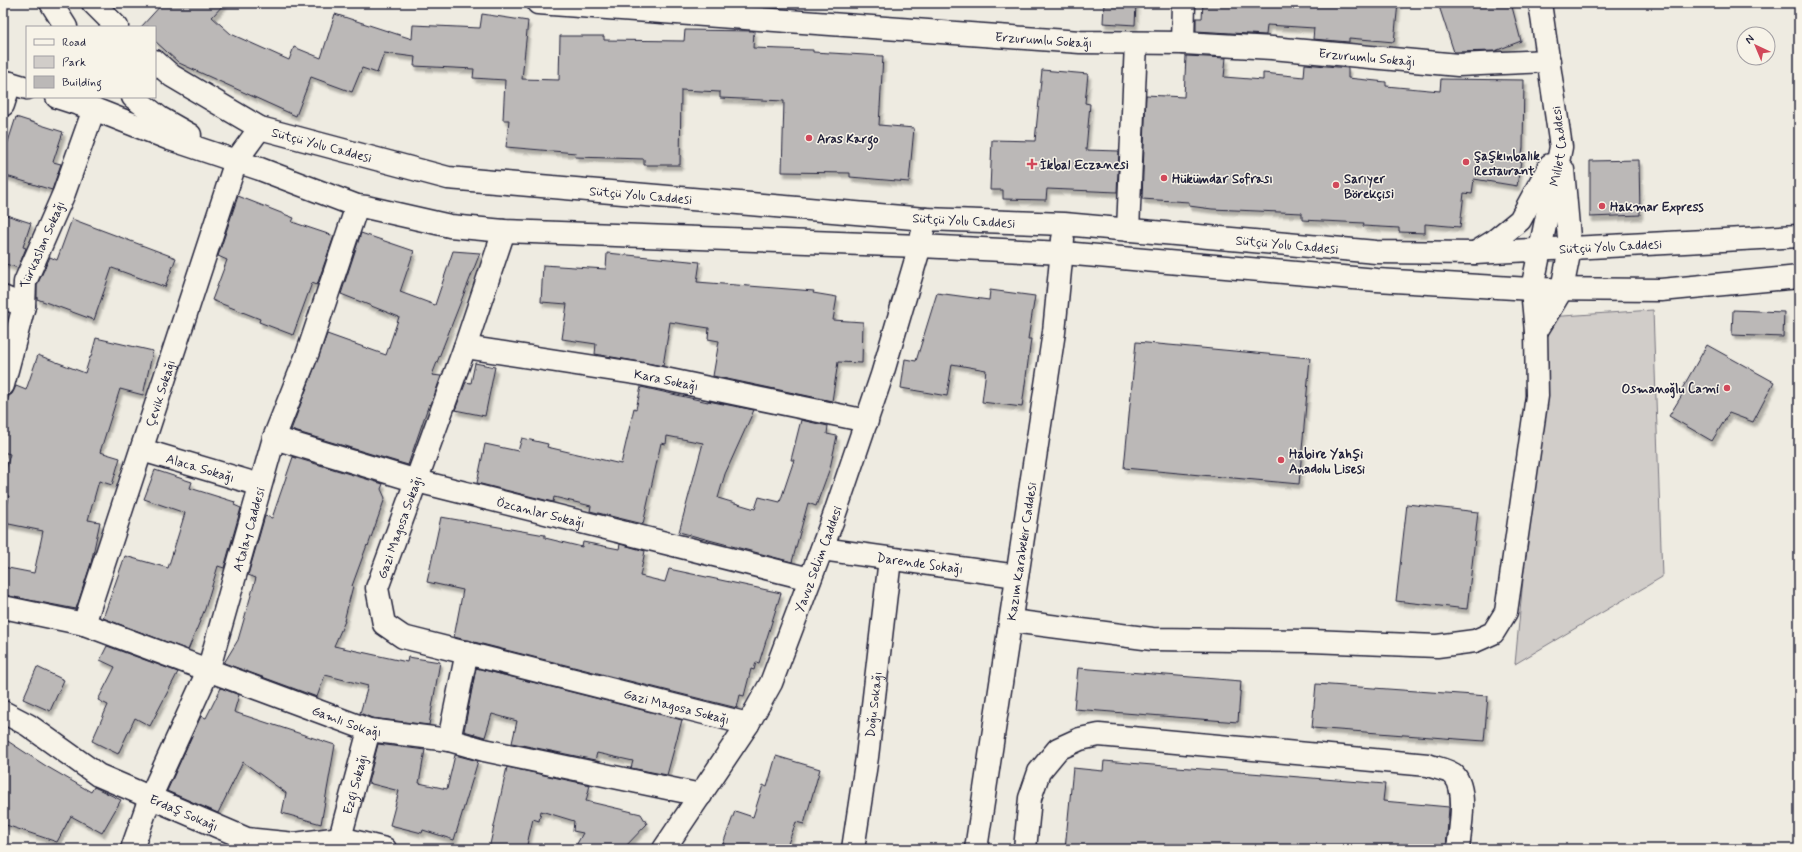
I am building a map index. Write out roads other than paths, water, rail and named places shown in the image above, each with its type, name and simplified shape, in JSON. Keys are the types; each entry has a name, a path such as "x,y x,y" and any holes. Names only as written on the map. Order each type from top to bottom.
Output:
{"street":[{"path":"51,3 65,26"},
{"path":"92,3 116,26"},
{"name":"Erzurumlu Sokağı","path":"538,3 1080,42 1184,43 1272,48 1458,65 1549,61"},
{"path":"1184,3 1184,43"},
{"name":"Millet Caddesi","path":"1010,621 1152,639 1311,641 1437,646 1475,641 1493,633 1506,612 1523,496 1536,396 1536,332 1532,289 1561,147 1540,3"},
{"path":"1128,230 1136,43"},
{"name":"Sütçü Yolu Caddesi","path":"156,62 172,76 260,128 448,178 925,218 1064,224 1376,252 1475,253 1540,248 1570,249 1799,236"},
{"path":"3,105 13,84"},
{"path":"60,98 94,108 170,140 260,169 357,206 450,226 504,231 920,246 1063,253 1377,280 1532,289 1660,290 1799,277"},
{"path":"134,98 160,118 236,161"},
{"name":"Türkaslan Sokağı","path":"3,384 24,306 25,282 64,194 94,108"},
{"name":"Çevik Sokağı","path":"84,624 236,161 260,128"},
{"path":"1536,332 1562,289 1570,249 1561,147"},
{"path":"1475,253 1493,242 1520,220 1561,147"},
{"name":"Atalay Caddesi","path":"132,849 150,798 208,671 274,438 308,352 357,206"},
{"name":"Yavuz Selim Caddesi","path":"664,849 748,724 771,683 822,549 867,421 920,246 925,218"},
{"name":"Kazım Karabekir Caddesi","path":"976,849 1054,332 1063,253 1064,224"},
{"name":"Gazi Magosa Sokağı","path":"504,231 465,347 377,588 384,624 403,637 748,724"},
{"path":"3,297 24,306"},
{"name":"Kara Sokağı","path":"465,347 641,374 867,421"},
{"name":"Özcanlar Sokağı","path":"274,438 416,481 810,579"},
{"name":"Alaca Sokağı","path":"142,450 260,485"},
{"name":"Darende Sokağı","path":"822,549 1017,576"},
{"name":"Doğu Sokağı","path":"853,849 867,757 890,559"},
{"name":"Gamlı Sokağı","path":"3,607 84,624 369,730 449,740 484,750 701,795"},
{"path":"449,740 467,652"},
{"name":"Erdaş Sokağı","path":"3,712 28,725 98,775 247,839 294,847 340,838 385,849"},
{"name":"Ezgi Sokağı","path":"340,838 369,730"},
{"path":"1025,849 1030,798 1039,772 1058,749 1080,739 1099,735 1428,765 1454,774 1461,787 1462,802 1458,849"}],"place":[{"name":"Aras Kargo","path":"809,138"},
{"name":"Şaşkınbalık Restaurant","path":"1466,162"},
{"name":"İkbal Eczanesi","path":"1032,164"},
{"name":"Hükümdar Sofrası","path":"1164,178"},
{"name":"Sarıyer Börekçisi","path":"1336,185"},
{"name":"Hakmar Express","path":"1602,206"},
{"name":"Osmanoğlu Cami","path":"1727,388"},
{"name":"Habire Yahşi Anadolu Lisesi","path":"1281,460"}]}
